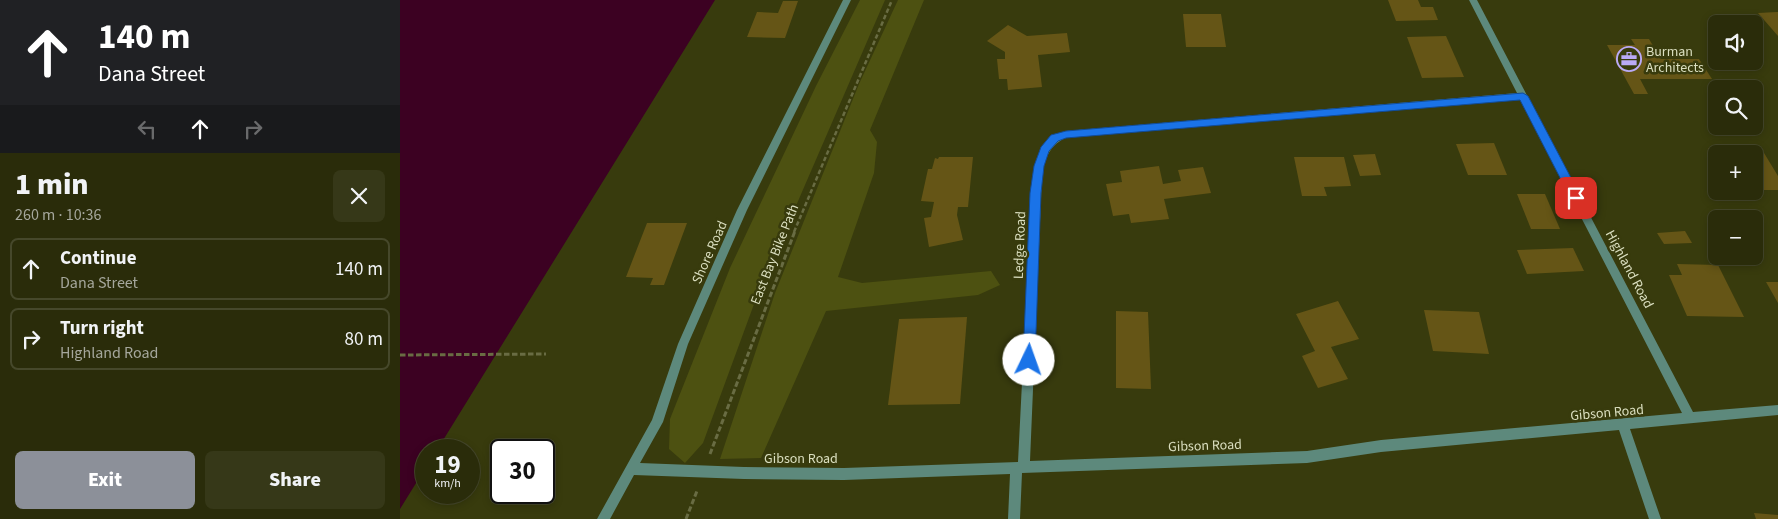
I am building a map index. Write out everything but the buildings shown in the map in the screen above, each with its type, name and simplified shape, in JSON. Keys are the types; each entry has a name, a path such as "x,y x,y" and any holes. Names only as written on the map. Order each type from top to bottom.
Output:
{"street":[{"name":"Shore Road","path":"603,519 657,422 683,344 742,210 848,0"},
{"name":"Highland Road","path":"1473,0 1691,419"},
{"name":"Ledge Road","path":"1014,519 1020,468 1036,193 1039,166 1045,150 1055,138 1066,134 1523,96"},
{"name":"Gibson Road","path":"631,469 844,474 1307,457 1381,446 1778,410"},
{"path":"1623,425 1655,519"}],"path":[{"name":"East Bay Bike Path","path":"686,519 771,291 892,0"},
{"path":"400,355 546,354"}],"green space":[{"path":"860,0 885,0 757,296 703,443 685,463 669,449 670,419 730,268 816,86"},
{"path":"898,0 924,0 870,130 877,142 874,173 838,277 862,283 991,271 1000,285 978,295 826,311 761,458 720,459 775,293 859,84"}],"shaded area":[{"path":"400,0 715,0 444,439 415,439 415,485 400,509"}],"place":[{"name":"Burman Architects","path":"1629,59"}],"route":[{"path":"1029,360 1036,193 1039,166 1045,150 1055,138 1066,134 1523,96 1576,198"}]}
